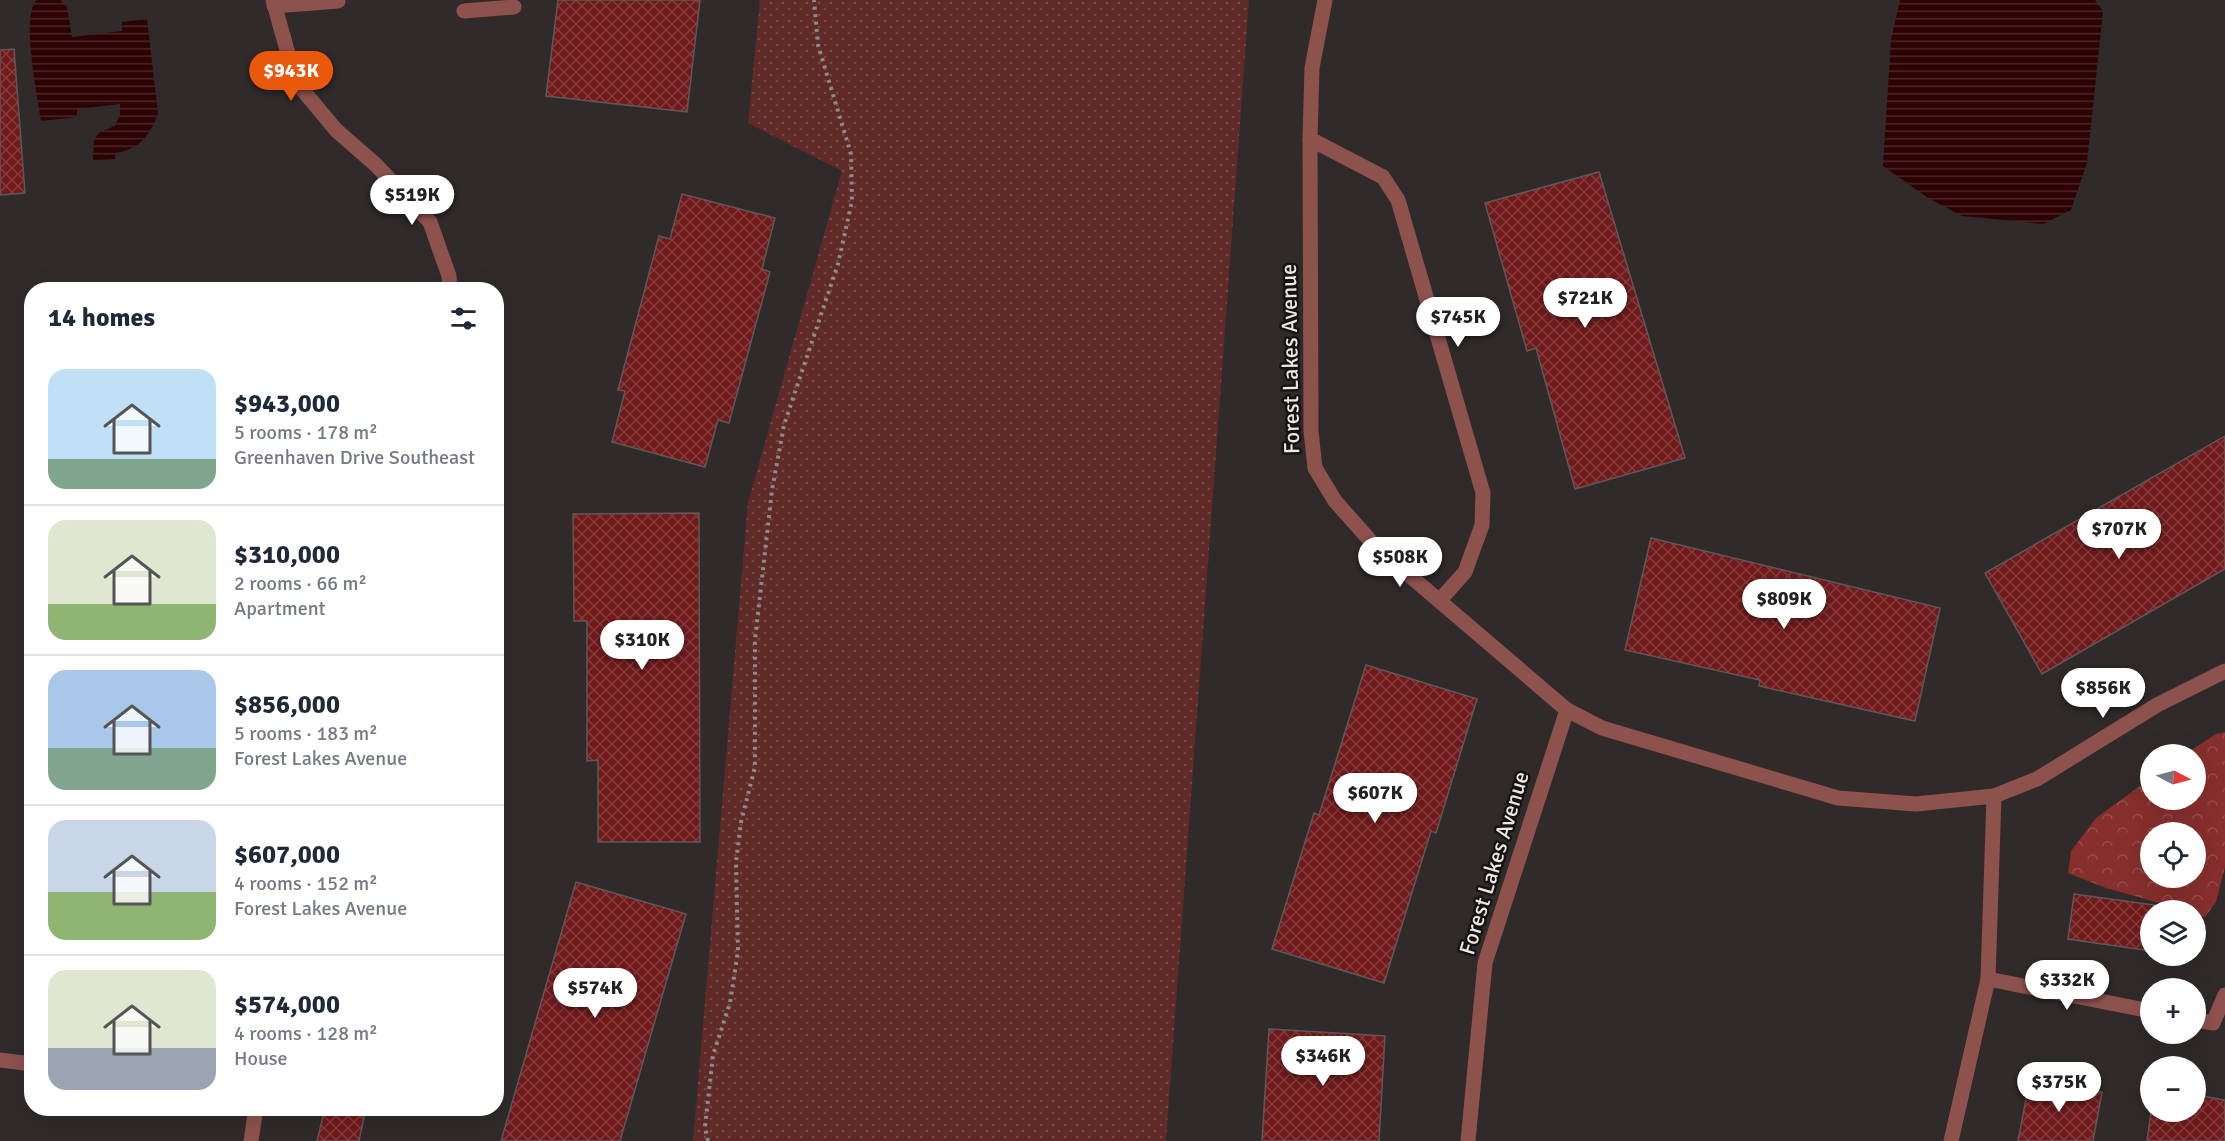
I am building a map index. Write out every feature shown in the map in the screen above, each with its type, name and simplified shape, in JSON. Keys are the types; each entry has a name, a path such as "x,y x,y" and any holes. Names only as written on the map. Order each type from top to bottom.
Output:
{"street":[{"name":"Forest Lakes Avenue","path":"1325,0 1312,68 1310,139 1311,431 1315,468 1335,501 1375,546 1567,710 1602,728 1838,798 1916,804 1994,796 2037,778 2157,705 2225,671"},
{"path":"338,1 274,3 296,82 336,130 376,165 430,222 449,282"},
{"path":"464,11 514,7"},
{"path":"1310,139 1383,177 1398,200 1483,493 1482,525 1465,572 1440,600"},
{"name":"Forest Lakes Avenue","path":"1468,1141 1485,963 1567,710"},
{"path":"1951,1141 1988,979 1994,796"},
{"path":"1988,979 2140,1009"},
{"path":"2206,1022 2213,1023 2225,995"},
{"path":"0,1060 24,1063"},
{"path":"251,1141 254,1116"}],"path":[{"path":"708,1141 705,1127 713,1055 730,1004 738,951 736,862 741,822 755,767 755,640 772,490 784,425 838,264 852,201 851,154 818,45 814,0"}],"shaded area":[{"path":"37,0 60,0 67,7 72,37 122,31 122,22 147,19 158,114 147,135 131,149 115,153 115,159 93,160 94,139 100,132 115,126 120,114 120,104 77,109 77,117 41,121 30,39 32,9"},
{"path":"760,0 1249,0 1166,1141 693,1141 748,502 842,171 748,123"},
{"path":"1900,0 2095,0 2103,11 2087,163 2071,210 2043,224 1962,216 1928,198 1883,166 1891,40"}],"green space":[{"path":"2225,732 2225,867 2216,902 2206,916 2206,900 2149,900 2106,888 2068,873 2071,851 2096,818 2140,786 2140,810 2206,810 2206,744 2200,744 2216,734"}],"building":[{"path":"558,0 700,0 687,112 546,96"},
{"path":"14,49 25,193 0,195 0,50"},
{"path":"1599,172 1685,458 1575,489 1536,348 1527,351 1485,203"},
{"path":"682,194 775,218 762,269 770,272 729,423 718,420 705,467 612,442 625,391 618,390 659,236 670,239"},
{"path":"2225,436 2225,569 2042,674 1985,573"},
{"path":"699,513 700,842 598,842 598,760 587,761 587,621 574,621 573,514"},
{"path":"1651,538 1940,608 1915,721 1759,686 1760,680 1625,650"},
{"path":"1366,665 1477,699 1436,833 1431,831 1384,983 1272,949 1314,813 1319,815"},
{"path":"576,882 686,914 620,1141 501,1141"},
{"path":"2074,894 2140,903 2140,949 2068,939"},
{"path":"1269,1029 1385,1036 1379,1141 1262,1141"},
{"path":"2030,1078 2102,1092 2093,1141 2018,1141"},
{"path":"2206,1097 2225,1100 2225,1141 2147,1141 2150,1122 2206,1122"},
{"path":"323,1116 364,1116 359,1141 317,1141"}]}
